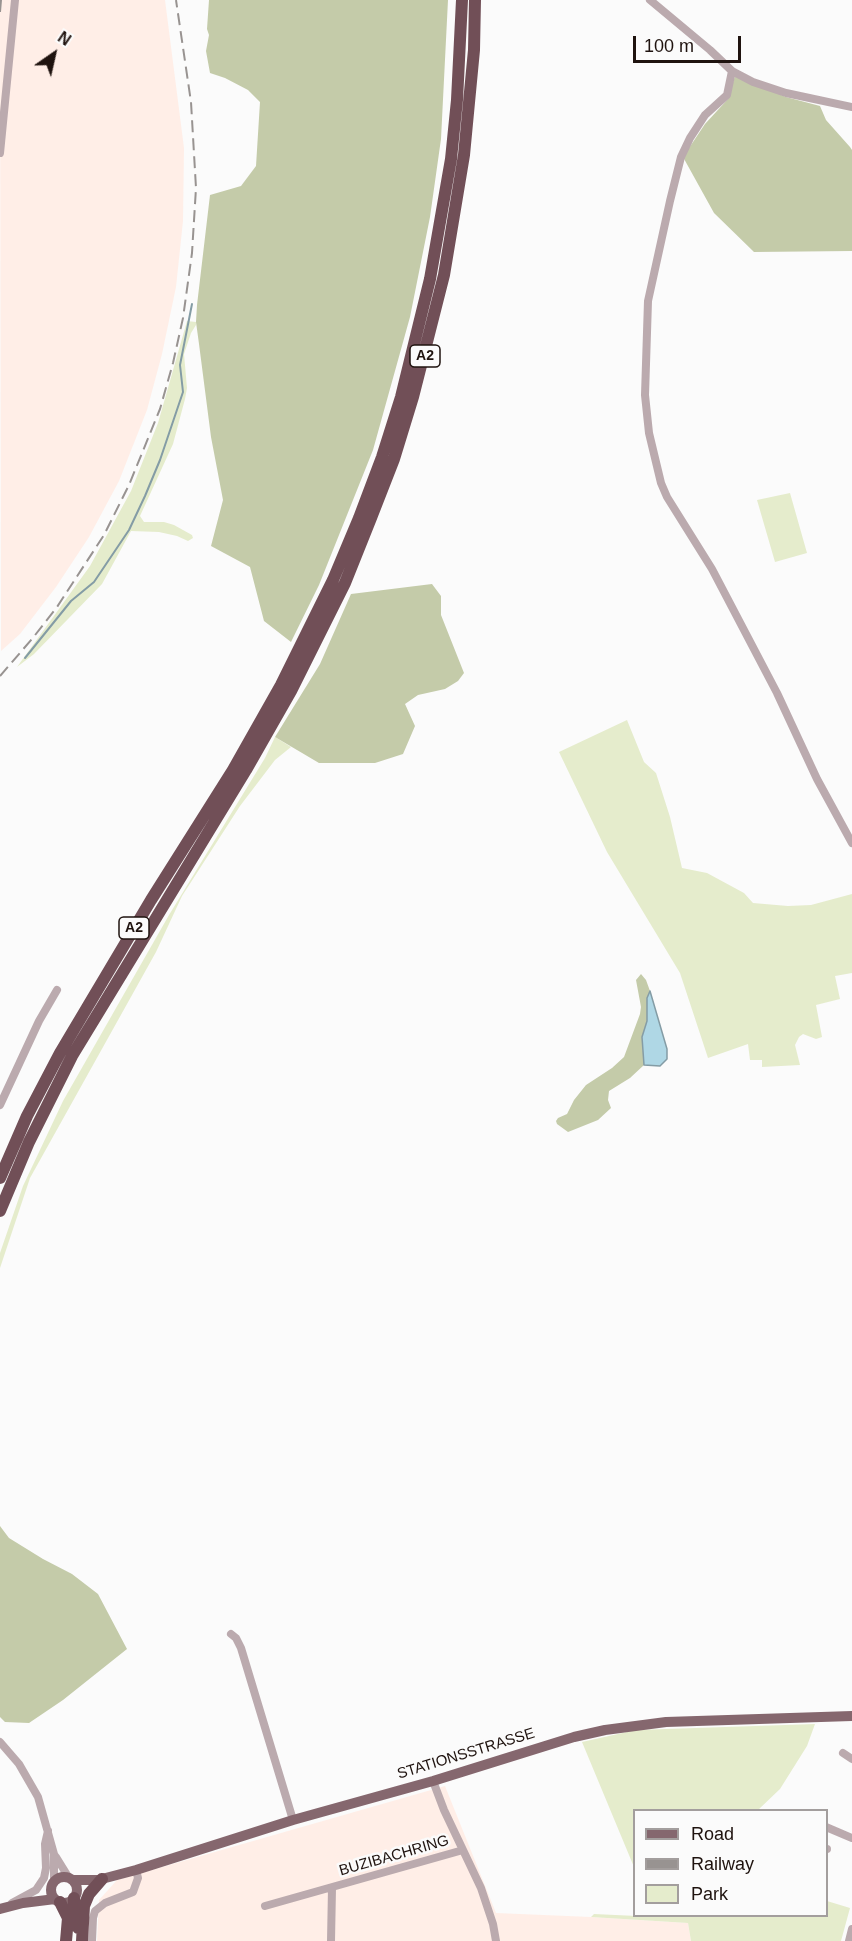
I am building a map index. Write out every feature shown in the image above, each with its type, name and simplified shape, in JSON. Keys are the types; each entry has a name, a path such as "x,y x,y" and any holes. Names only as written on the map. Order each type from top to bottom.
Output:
{"highway":[{"name":"A2","path":"0,1178 27,1116 60,1053 233,770 276,694 333,580 359,518 382,457 400,397 430,279 452,147 458,90 462,0"},
{"name":"A2","path":"0,1211 29,1142 72,1056 246,770 291,691 345,583 371,518 394,459 413,397 444,275 464,155 474,50 475,0"},
{"path":"81,1941 84,1906 89,1894 100,1880"},
{"path":"76,1896 74,1909 81,1941"},
{"path":"58,1901 68,1918 66,1941"}],"main road":[{"name":"STATIONSSTRASSE","path":"71,1879 100,1880 574,1737 626,1726 666,1722 852,1716"},
{"path":"2,1909 23,1903 43,1893 61,1878 71,1879 77,1887 76,1896 68,1902 23,1903"},
{"name":"STATIONSSTRASSE","path":"76,1896 100,1880"},
{"path":"53,1884 52,1895 58,1901"}],"street":[{"path":"0,153 15,0"},
{"path":"650,0 732,71 753,82 786,93 852,108"},
{"path":"732,71 727,95 705,115 686,147 665,222 648,301 645,395 649,433 664,490 712,569 777,693 817,779 852,843"},
{"path":"0,1105 39,1021 57,990"},
{"path":"231,1634 241,1648 293,1820"},
{"path":"0,1742 30,1780 42,1809 54,1854 53,1884"},
{"path":"843,1753 852,1758"},
{"path":"433,1781 487,1905 496,1941"},
{"path":"828,1828 852,1838"},
{"path":"2,1909 36,1890 42,1883 46,1872 45,1844 48,1831"},
{"name":"BUZIBACHRING","path":"265,1906 463,1850"},
{"path":"54,1854 71,1879"},
{"path":"92,1941 95,1911 105,1903 133,1892 138,1878 136,1870"},
{"name":"BUZIBACHRING","path":"331,1941 332,1888"},
{"path":"849,1941 852,1929"}],"shaded area":[{"path":"0,0 165,0 184,148 183,221 176,287 147,410 119,481 89,537 56,587 20,634 1,651"},
{"path":"445,1786 496,1913 688,1923 691,1941 97,1941 99,1900 117,1880"}],"green space":[{"path":"209,0 448,0 441,139 430,217 410,317 373,450 319,585 291,642 264,621 250,567 211,546 223,500 211,437 196,322 197,305 210,195 241,186 256,166 260,102 248,90 210,73 206,51 209,35 207,29"},
{"path":"735,76 786,97 820,106 826,120 850,147 852,150 852,251 754,252 714,213 683,157 705,124 728,99"},
{"path":"187,321 196,322 196,325 184,354 187,388 185,399 173,444 140,516 144,522 164,522 174,525 192,535 193,538 188,541 159,532 131,531 102,584 34,654 17,667 90,566 131,491 158,423"},
{"path":"790,493 807,553 775,562 757,500"},
{"path":"432,584 441,596 441,615 464,673 458,681 445,689 418,695 405,704 415,726 403,754 375,763 319,763 275,737 320,664 351,594"},
{"path":"627,720 644,762 656,773 670,817 682,868 707,873 744,893 753,903 811,905 852,894 852,973 835,976 840,999 816,1005 822,1037 816,1039 803,1034 799,1037 795,1045 800,1065 762,1067 762,1060 750,1060 748,1044 708,1058 680,973 607,852 559,752"},
{"path":"275,737 291,747 275,760 240,806 182,896 156,952 30,1178 0,1268 0,1253 23,1186 63,1101 169,915 265,758"},
{"path":"641,974 650,991 647,998 647,1021 642,1037 644,1065 630,1078 609,1091 608,1100 611,1108 598,1120 568,1132 557,1124 558,1118 567,1114 574,1100 586,1085 624,1057 640,1014 641,1007 636,980"},
{"path":"0,1526 9,1538 72,1574 98,1594 127,1649 63,1700 29,1723 5,1722 0,1717"},
{"path":"815,1724 807,1746 780,1789 759,1809 633,1809 633,1865 582,1742 636,1730"},
{"path":"828,1901 850,1908 841,1941 691,1941 688,1923 591,1917 594,1914 633,1917 828,1917"}],"water":[{"path":"650,991 667,1049 667,1059 660,1066 644,1065 642,1037 647,1021 647,998"}],"waterway":[{"path":"25,658 71,601 94,582 129,530 160,460 183,392 180,365 192,304"}],"railway":[{"path":"0,12 1,0"},
{"path":"0,676 57,607 104,535 129,485 160,409 173,363 183,318 192,253 196,188 191,102 176,0"}]}
